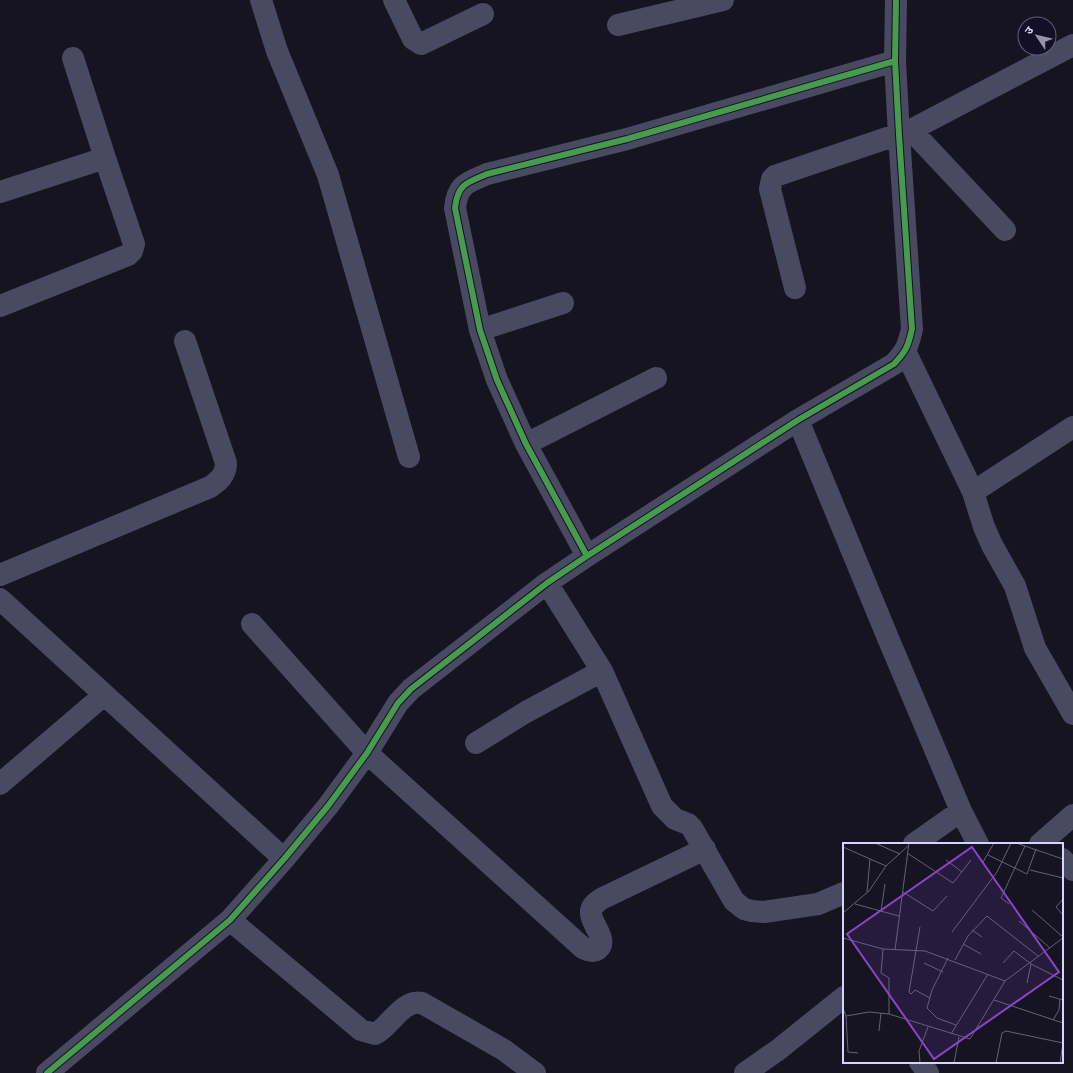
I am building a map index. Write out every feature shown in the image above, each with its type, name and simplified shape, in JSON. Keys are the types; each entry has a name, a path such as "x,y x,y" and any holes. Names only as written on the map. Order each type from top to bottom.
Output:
{"street":[{"path":"261,0 277,51 328,175 409,457"},
{"path":"394,0 413,40 421,44 483,14"},
{"path":"618,25 723,0"},
{"path":"47,1073 230,920 328,806 367,753 398,703 411,689 547,583 798,420 894,364 905,351 910,342 912,329 905,132 895,61 896,0"},
{"path":"795,288 770,188 772,179 775,176 905,132 1073,45"},
{"path":"0,306 128,254 132,250 134,244 73,58"},
{"path":"587,556 526,444 497,380 480,330 455,208 459,190 466,183 487,174 627,139 895,61"},
{"path":"905,132 1005,230"},
{"path":"0,192 105,158"},
{"path":"480,330 563,303"},
{"path":"0,575 210,488 222,476 226,470 226,464 185,341"},
{"path":"905,351 972,492 992,545 1015,586 1035,648 1073,714"},
{"path":"526,444 656,378"},
{"path":"798,420 961,811 977,843"},
{"path":"972,492 1073,427"},
{"path":"547,583 602,671 662,806 675,819 688,824 692,828 734,901 744,909 764,912 818,904 843,893"},
{"path":"0,599 284,859"},
{"path":"252,624 367,753 583,948 591,951 597,950 601,946 602,941 591,916 591,910 601,899 705,849"},
{"path":"476,743 526,712 602,671"},
{"path":"1,781 104,695"},
{"path":"915,843 961,811"},
{"path":"1044,843 1073,815"},
{"path":"1063,860 1073,870"},
{"path":"230,920 361,1030 375,1034 382,1031 408,1004 415,1002 422,1003 504,1050 535,1073"},
{"path":"745,1073 778,1050 843,998"},
{"path":"921,1063 928,1073"}],"cycle path":[{"path":"47,1073 230,920 328,806 367,753 398,703 411,689 547,583 798,420 894,364 901,356 908,345 912,329 895,61 896,0"},
{"path":"587,556 526,444 497,380 480,330 455,208 458,193 469,182 487,174 627,139 895,61"}]}
